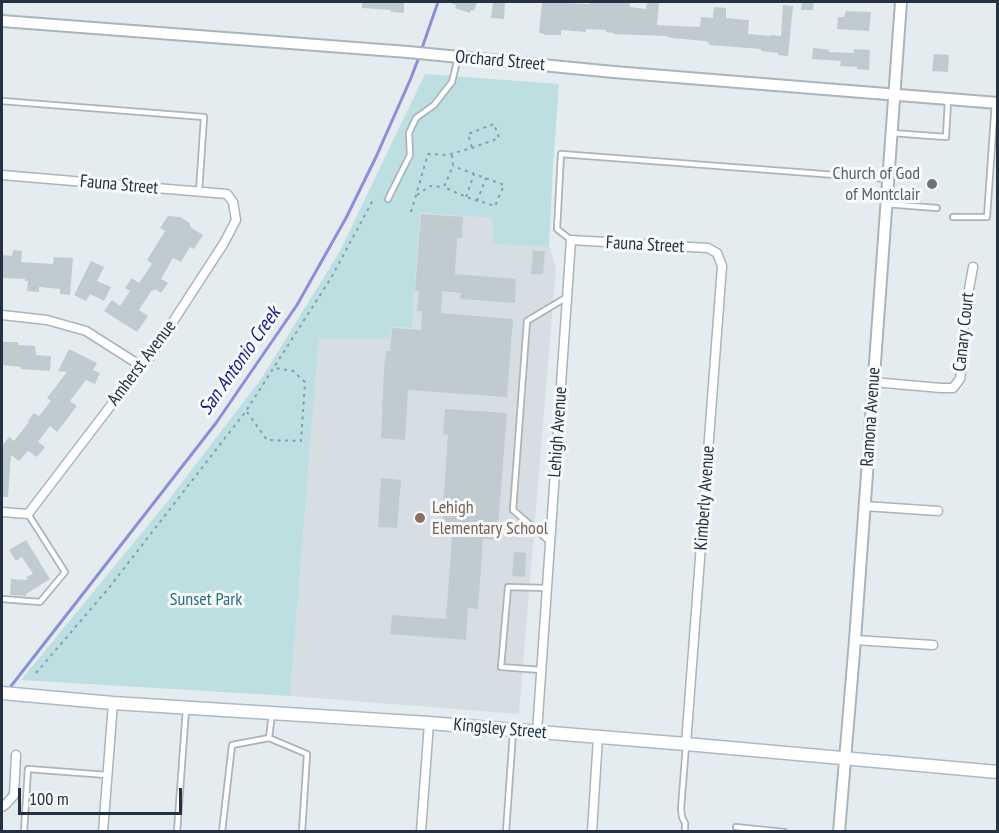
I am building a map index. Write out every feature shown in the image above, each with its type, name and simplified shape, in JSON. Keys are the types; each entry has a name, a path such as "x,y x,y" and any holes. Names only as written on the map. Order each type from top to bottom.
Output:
{"main road":[{"name":"Kingsley Street","path":"7,693 113,703 429,723 998,772"}],"street":[{"name":"Ramona Avenue","path":"839,831 901,2"},
{"name":"Orchard Street","path":"2,21 408,52 614,72 996,103"},
{"name":"Fauna Street","path":"2,175 226,194 233,202"},
{"name":"Amherst Avenue","path":"28,514 150,357 224,243 236,220 233,202"},
{"name":"Fauna Street","path":"571,240 708,248 717,253"},
{"name":"Lehigh Avenue","path":"537,732 571,240"},
{"name":"Kimberly Avenue","path":"687,744 722,266 717,253"},
{"name":"Canary Court","path":"873,382 941,388 953,387 960,380 964,316 973,267"},
{"path":"2,315 47,320 86,331 141,366"},
{"path":"864,506 938,511"},
{"path":"2,512 28,514"},
{"path":"855,640 933,645"},
{"path":"103,831 113,703"},
{"path":"421,831 429,723"},
{"path":"592,831 598,737"},
{"path":"2,807 14,795 16,755"}],"lane":[{"path":"388,199 410,155 409,133 416,118 434,105 452,82 458,57"},
{"path":"891,133 946,137 948,99"},
{"path":"2,101 204,117 199,192"},
{"path":"953,216 987,217 996,103"},
{"path":"571,240 557,229 561,154 888,179"},
{"path":"886,204 937,208"},
{"path":"550,543 513,510 527,321 567,297"},
{"path":"2,599 40,602 65,572 28,514"},
{"path":"541,670 501,667 508,587 547,588"},
{"path":"177,831 186,708"},
{"path":"269,738 272,713"},
{"path":"506,831 513,730"},
{"path":"222,831 232,745 269,738 307,754 302,831"},
{"path":"685,831 686,824 682,818 681,809 687,744"},
{"path":"24,831 28,769 107,775"},
{"path":"736,827 784,831"}],"path":[{"path":"411,212 428,154 452,154 472,148 499,138 494,124 468,134 472,148"},
{"path":"444,187 453,166 452,154"},
{"path":"416,195 430,186 444,187 495,206 504,185 453,166"},
{"path":"466,197 474,174"},
{"path":"477,201 486,178"},
{"path":"36,673 115,580 246,411 331,278 374,200"},
{"path":"246,411 267,440 301,441 305,382 293,371 275,368"}],"shaded area":[{"name":"Lehigh Elementary School","path":"420,213 492,218 493,244 549,247 556,267 519,714 290,696 319,337 389,339 391,327 412,328"}],"green space":[{"name":"Sunset Park","path":"425,74 559,84 549,247 493,244 492,218 420,213 412,328 391,327 389,339 319,338 290,696 21,680 167,502 261,379 340,251"}],"building":[{"path":"362,2 404,2 404,13 362,8"},
{"path":"451,2 477,2 474,11 471,10 470,13 455,8 456,5"},
{"path":"493,2 505,2 504,19 491,18"},
{"path":"542,2 589,4 589,2 630,2 630,7 646,9 647,2 659,2 657,25 700,27 701,17 713,18 714,7 726,8 726,18 749,20 748,34 771,36 781,36 783,5 793,6 788,56 761,51 761,49 709,45 705,41 665,36 613,34 606,30 586,29 586,32 561,30 561,35 544,35 539,33"},
{"path":"802,2 814,2 813,10 801,10"},
{"path":"846,11 871,12 869,31 837,29 838,17 844,17"},
{"path":"813,48 829,50 829,52 854,53 854,49 870,50 869,70 840,66 841,61 812,59"},
{"path":"934,54 949,55 948,72 932,71"},
{"path":"421,214 463,217 462,238 457,238 455,274 516,279 515,303 460,299 461,293 442,291 441,313 513,319 507,397 408,390 405,440 381,438 384,369 386,351 390,351 392,328 421,330 422,311 417,311 419,291 415,291"},
{"path":"168,216 180,217 203,235 194,249 190,247 181,262 173,258 161,279 168,283 161,293 155,289 152,290 139,310 148,316 137,332 104,311 112,300 120,306 130,291 125,288 132,278 139,283 152,264 147,260 165,231 160,228"},
{"path":"13,250 22,251 21,262 53,264 54,257 73,258 70,295 60,294 60,289 39,287 39,292 27,291 28,281 25,279 2,278 2,255 12,256"},
{"path":"533,251 545,251 543,274 531,274"},
{"path":"91,261 104,267 97,281 111,287 104,301 90,294 86,301 74,295"},
{"path":"2,342 18,342 18,345 35,346 36,355 51,356 50,371 2,365"},
{"path":"69,349 97,363 93,370 100,373 95,384 86,380 70,401 77,406 57,432 50,426 38,442 45,447 37,457 28,451 19,461 11,455 8,497 2,497 2,446 9,437 14,441 34,413 39,416 51,401 47,398 67,372 58,371"},
{"path":"445,409 507,413 497,540 483,539 478,609 468,608 466,640 390,634 392,615 446,619 452,537 441,537 448,435 443,434"},
{"path":"381,478 401,480 397,528 378,527"},
{"path":"26,540 50,579 26,596 11,595 11,579 28,580 26,577 33,574 22,557 16,561 9,550"},
{"path":"514,552 526,553 525,577 512,576"}],"waterway":[{"name":"San Antonio Creek","path":"421,51 438,2"},
{"name":"San Antonio Creek","path":"8,690 216,423 297,305 346,218 376,157 419,57"}],"place":[{"name":"Church of God of Montclair","path":"932,184"},
{"name":"Lehigh Elementary School","path":"420,518"}]}
